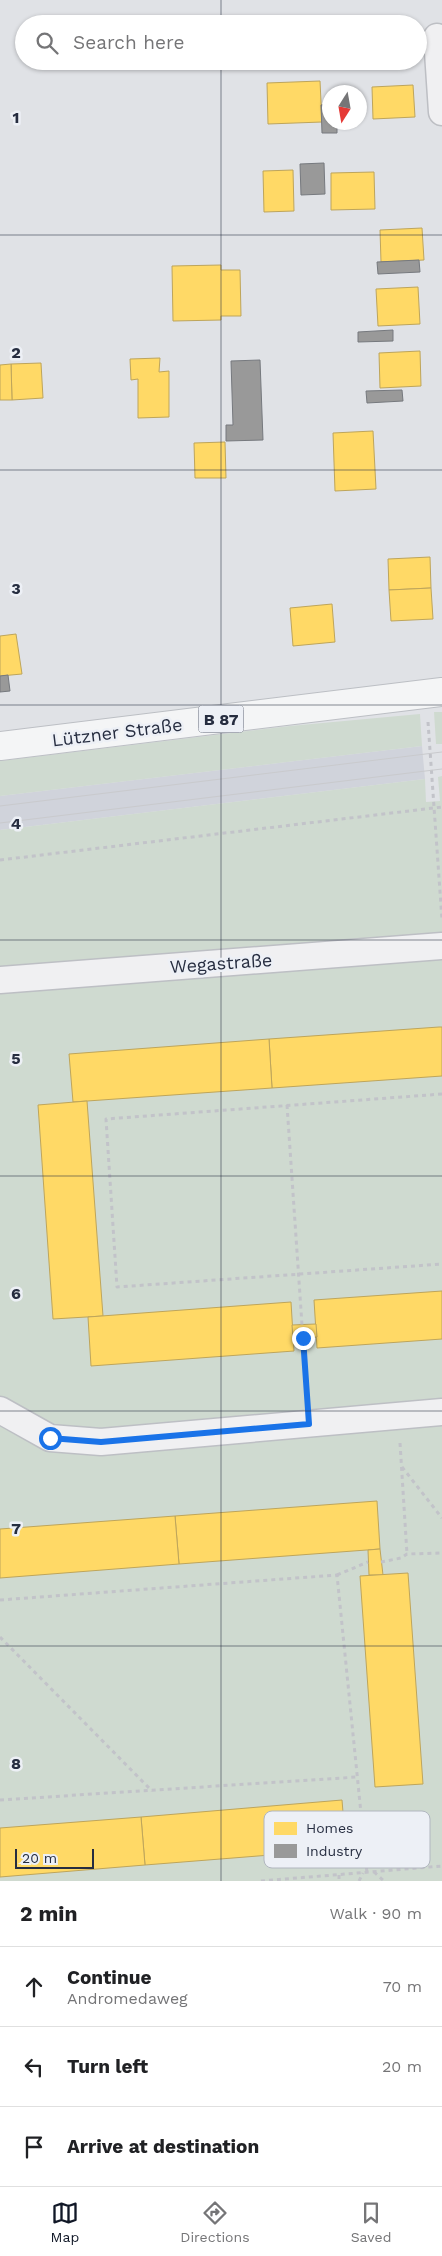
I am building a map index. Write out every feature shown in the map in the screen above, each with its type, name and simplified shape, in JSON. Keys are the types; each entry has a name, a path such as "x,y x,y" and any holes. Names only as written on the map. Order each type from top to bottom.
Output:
{"main road":[{"name":"Lützner Straße","path":"0,746 434,693"}],"street":[{"path":"438,37 442,112"},
{"name":"Wegastraße","path":"0,980 442,946"},
{"path":"0,1410 50,1438 101,1442 442,1412"}],"path":[{"path":"434,693 434,808 442,922"},
{"path":"0,860 442,807"},
{"path":"442,1094 106,1119 117,1287 442,1264"},
{"path":"287,1105 302,1325"},
{"path":"303,1338 309,1424"},
{"path":"398,1417 407,1554"},
{"path":"401,1466 442,1518"},
{"path":"381,1562 401,1558 407,1554 442,1553"},
{"path":"0,1600 337,1575 368,1562"},
{"path":"337,1575 360,1811"},
{"path":"0,1637 152,1791"},
{"path":"0,1800 357,1777"},
{"path":"359,1881 365,1873 365,1868"},
{"path":"261,1881 419,1868"},
{"path":"374,1872 384,1881"},
{"path":"339,1875 339,1881"}],"shaded area":[{"path":"434,712 442,712 442,744 436,744"},
{"path":"420,714 422,746 0,796 0,761 290,726"},
{"path":"422,746 425,779 0,830 0,796"},
{"path":"442,776 442,1881 0,1881 0,830 425,779 426,802 440,801 438,777"}],"building: Homes":[{"path":"320,81 322,122 268,124 267,83"},
{"path":"413,85 415,117 373,119 372,87"},
{"path":"293,170 294,211 264,212 263,171"},
{"path":"374,172 375,209 331,210 331,173"},
{"path":"422,228 424,260 381,262 380,230"},
{"path":"221,265 221,270 240,270 241,316 221,316 221,320 173,321 172,266"},
{"path":"418,287 420,324 378,326 376,289"},
{"path":"420,351 421,386 380,388 379,353"},
{"path":"160,358 159,372 169,371 169,417 138,418 138,379 131,380 130,359"},
{"path":"41,363 43,398 12,400 11,364"},
{"path":"11,364 12,400 0,400 0,365"},
{"path":"373,431 376,489 335,491 333,433"},
{"path":"225,442 226,478 195,478 194,443"},
{"path":"430,557 431,588 389,590 388,559"},
{"path":"431,588 433,619 391,621 389,590"},
{"path":"332,604 335,642 293,646 290,608"},
{"path":"16,634 22,674 0,676 0,636"},
{"path":"442,1027 442,1076 272,1088 269,1039"},
{"path":"269,1039 272,1088 73,1102 69,1054"},
{"path":"87,1101 103,1316 53,1319 38,1105"},
{"path":"442,1291 442,1339 317,1348 314,1300"},
{"path":"291,1302 294,1351 91,1366 88,1317"},
{"path":"316,1324 317,1337 293,1339 292,1325"},
{"path":"377,1501 380,1549 179,1564 175,1516"},
{"path":"175,1516 179,1564 0,1578 0,1529"},
{"path":"380,1549 383,1575 369,1575 368,1550"},
{"path":"408,1573 423,1784 375,1787 360,1576"},
{"path":"342,1800 343,1811 264,1811 264,1856 145,1865 141,1817"},
{"path":"141,1817 145,1865 0,1877 0,1828"}],"building: Industry":[{"path":"321,105 322,130 337,130 337,133 322,133"},
{"path":"324,163 325,194 301,195 300,164"},
{"path":"419,260 420,272 378,274 377,262"},
{"path":"393,330 393,341 358,342 358,332"},
{"path":"260,360 263,440 226,441 226,425 233,425 231,361"},
{"path":"402,390 403,401 367,403 366,391"},
{"path":"8,675 10,691 0,692 0,676"}],"tram line":[{"path":"0,806 442,752"},
{"path":"0,823 442,769"}],"route":[{"path":"50,1438 101,1442 309,1424 303,1338"}]}
